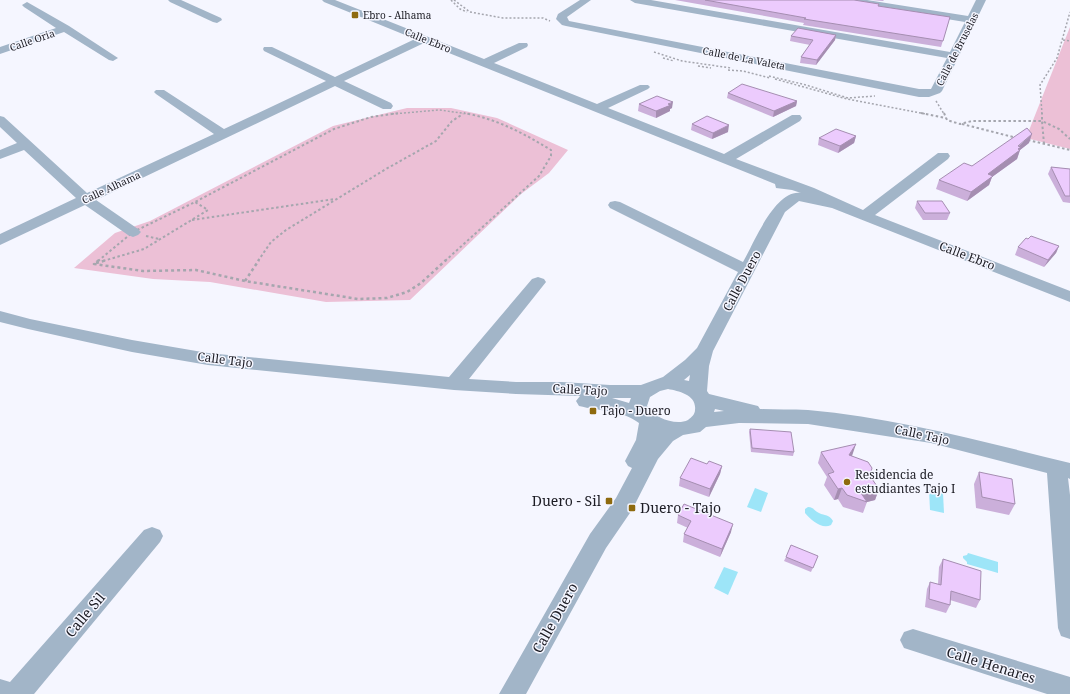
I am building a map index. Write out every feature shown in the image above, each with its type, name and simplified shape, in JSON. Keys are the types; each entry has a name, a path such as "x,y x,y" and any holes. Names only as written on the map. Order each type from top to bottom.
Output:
{"street":[{"path":"173,0 217,20"},
{"name":"Calle Ebro","path":"327,0 726,159 756,172 789,191 837,205 1067,291"},
{"path":"557,22 562,16 586,0"},
{"path":"635,0 954,56"},
{"path":"849,0 972,20"},
{"name":"Calle de Bruselas","path":"932,96 954,56 981,0"},
{"name":"Calle Oria","path":"27,5 113,58"},
{"name":"Calle de La Valeta","path":"557,22 919,92 932,96"},
{"name":"Calle Oria","path":"0,51 65,28"},
{"name":"Calle Alhama","path":"0,240 424,39"},
{"path":"484,63 523,46"},
{"path":"268,49 387,106"},
{"path":"598,108 644,87"},
{"path":"160,92 223,134"},
{"path":"726,159 796,118"},
{"path":"0,120 85,199 133,232"},
{"path":"0,155 26,144"},
{"path":"864,216 943,156"},
{"name":"Calle Duero","path":"700,396 700,366 704,351 789,191"},
{"path":"615,205 747,270"},
{"path":"454,384 538,282"},
{"name":"Calle Tajo","path":"0,316 28,324 132,346 208,359 454,384 516,388 562,388 610,392 644,391"},
{"name":"Calle Duero","path":"668,383 692,364 704,351"},
{"path":"668,383 684,386 700,396 706,410 704,416 690,425 669,429 658,426 645,417 638,405 639,398 644,391 655,385 668,383"},
{"name":"Calle Tajo","path":"516,388 607,404 645,417"},
{"name":"Calle Tajo","path":"700,396 771,416"},
{"name":"Calle Tajo","path":"690,425 739,416 808,418 931,436 1063,469"},
{"name":"Calle Duero","path":"598,541 616,497 646,440 645,417"},
{"name":"Calle Duero","path":"512,694 598,541 624,504 650,454 666,436 690,425"},
{"path":"1063,469 1070,628"},
{"name":"Calle Sil","path":"17,694 152,536"},
{"name":"Calle Henares","path":"913,640 1070,689"},
{"path":"0,691 8,694"}],"path":[{"path":"451,0 465,12 502,19 544,20 557,22"},
{"path":"1044,144 1040,85 1057,58 1070,12"},
{"path":"1063,40 1070,41"},
{"path":"650,52 682,63 743,71 803,86 847,100 946,118"},
{"path":"932,96 948,121 1070,150"},
{"path":"439,110 464,113 491,119 519,132 551,150 552,156 539,176 421,283 407,292 387,298 358,299 245,281 196,270 143,271 94,264 133,232 195,202 334,129 371,117 415,111 439,110"},
{"path":"245,281 271,242 286,230 436,141 452,121 464,113"},
{"path":"960,124 972,121 1042,121 1059,129 1070,139"},
{"path":"192,220 338,199"},
{"path":"94,264 144,249 208,210 195,202"}],"shaded area":[{"path":"1070,27 1070,149 1026,138"},
{"path":"407,108 451,108 497,118 568,150 549,173 521,194 410,300 326,302 210,282 153,279 74,268 115,233 150,221 333,126"}],"water":[{"path":"755,488 768,493 761,512 747,507"},
{"path":"936,488 943,493 944,513 930,510 929,490"},
{"path":"808,507 830,517 833,521 831,525 824,526 813,521 805,513 805,509"},
{"path":"968,553 998,562 998,573 967,564 963,556 967,555"},
{"path":"724,567 738,572 728,595 714,588"}],"building":[{"path":"705,0 854,0 879,4 878,6 950,17 943,41 804,19 806,18"},
{"path":"798,28 836,35 817,60 801,57 813,40 791,36"},
{"path":"742,84 797,101 774,111 728,93"},
{"path":"657,96 673,102 668,104 671,105 656,111 639,104"},
{"path":"707,116 729,125 713,133 692,124"},
{"path":"1027,128 1032,134 1018,146 1021,147 1018,149 1020,150 988,174 993,176 971,192 939,180 964,163 972,166"},
{"path":"836,129 856,136 840,146 819,138"},
{"path":"1051,167 1070,169 1070,196 1065,196"},
{"path":"917,201 942,201 950,213 925,213"},
{"path":"1031,236 1059,246 1048,260 1018,247 1026,238 1028,239"},
{"path":"750,429 791,432 794,452 752,448"},
{"name":"Residencia de estudiantes Tajo I","path":"856,444 849,455 868,462 872,468 871,472 874,476 872,479 879,489 861,493 867,502 847,495 842,488 838,489 828,474 834,472 821,452"},
{"path":"691,458 707,464 709,461 722,466 710,489 680,478"},
{"path":"979,472 1012,479 1015,504 982,497"},
{"path":"684,504 733,524 722,549 684,534 691,521 678,515"},
{"path":"791,545 818,556 813,568 786,557"},
{"path":"943,559 981,571 980,600 951,591 950,605 929,599 930,582 941,585"}],"place":[{"name":"Ebro - Alhama","path":"355,15"},
{"name":"Tajo - Duero","path":"593,411"},
{"name":"Residencia de estudiantes Tajo I","path":"847,482"},
{"name":"Duero - Sil","path":"609,501"},
{"name":"Duero - Tajo","path":"632,508"}]}
